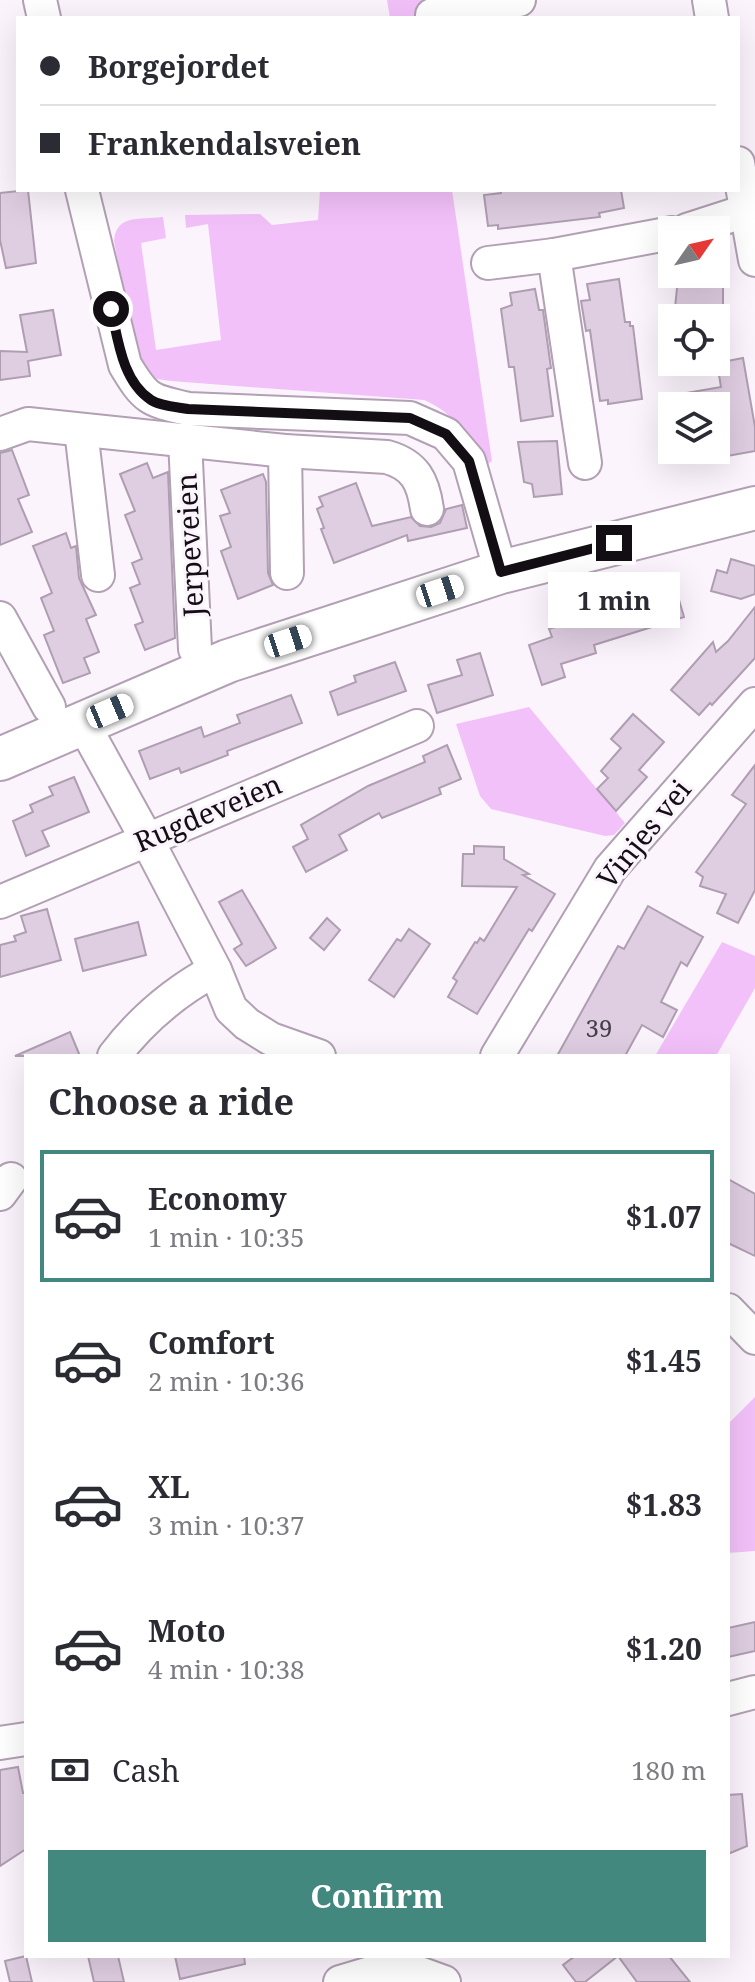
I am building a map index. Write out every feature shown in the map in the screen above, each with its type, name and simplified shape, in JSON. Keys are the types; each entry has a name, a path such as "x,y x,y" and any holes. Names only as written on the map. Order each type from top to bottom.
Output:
{"main road":[{"path":"0,759 66,715 221,663 501,572 755,508"}],"street":[{"path":"432,15 519,0"},
{"path":"740,170 751,209 755,260"},
{"path":"82,192 125,365 152,401 188,409 410,418 446,434 469,461 501,572"},
{"path":"730,216 751,209"},
{"path":"488,263 554,255 658,236"},
{"path":"554,255 585,463"},
{"name":"Jerpeveien","path":"0,434 28,424 285,451 387,457 414,470 422,482 427,509"},
{"path":"81,430 98,575"},
{"name":"Jerpeveien","path":"185,440 195,649"},
{"path":"285,451 287,573"},
{"path":"0,618 146,838 215,970 231,1009 271,1039 313,1054"},
{"name":"Vinjes vei","path":"498,1054 610,869 755,704"},
{"name":"Rugdeveien","path":"0,902 417,726"},
{"path":"116,1054 147,1016 215,970"},
{"path":"730,1312 755,1338"},
{"path":"730,1698 755,1692"},
{"path":"0,1743 24,1739"},
{"path":"340,1982 394,1961 444,1982"}],"shaded area":[{"path":"387,0 423,0 426,16 390,16"},
{"path":"320,192 452,192 492,461 485,466 453,419 424,400 171,381 157,379 137,362 114,241 119,226 124,222 163,217 166,238 141,243 156,350 221,340 208,224 186,228 185,215 260,214 272,225 318,220"},
{"path":"529,707 625,823 614,835 605,836 491,809 480,796 456,724"},
{"path":"722,942 755,956 755,988 717,1054 656,1054"},
{"path":"755,1397 755,1551 730,1553 730,1422"}],"building":[{"path":"28,192 36,263 6,268 0,240 0,193"},
{"path":"621,192 624,208 599,213 600,217 498,229 498,225 488,226 484,195"},
{"path":"619,279 625,322 633,326 642,399 608,404 608,400 600,401 590,330 586,331 581,301 590,300 587,284"},
{"path":"677,288 723,288 723,304 675,304"},
{"path":"535,289 539,310 543,310 551,368 547,369 553,416 521,421 514,367 509,367 501,309 512,305 510,293"},
{"path":"53,310 61,355 28,361 30,376 0,380 0,351 27,352 20,315"},
{"path":"743,358 755,427 755,451 730,455 730,392 692,392 721,387 719,376 730,376 730,360"},
{"path":"557,441 562,494 534,497 532,484 524,482 518,442"},
{"path":"12,450 29,495 18,499 32,532 0,545 0,453"},
{"path":"147,463 153,478 168,472 175,638 145,650 135,625 143,622 130,588 140,584 132,563 142,559 125,515 135,511 120,474"},
{"path":"263,474 266,482 268,573 273,585 238,599 221,551 231,547 220,516 230,513 221,490"},
{"path":"356,483 372,526 411,517 420,526 431,527 440,523 446,509 462,505 467,528 408,541 407,535 334,563 321,529 324,528 317,509 323,506 319,497"},
{"path":"66,533 71,548 76,546 79,578 96,615 86,619 99,652 84,658 90,673 63,683 44,635 54,631 41,598 52,593 33,546"},
{"path":"731,559 755,566 755,594 741,599 711,591 717,570 727,573"},
{"path":"673,579 684,617 594,645 596,653 561,664 565,677 542,685 529,645 552,637 549,629 613,608 610,599"},
{"path":"755,607 755,658 699,715 671,690 713,642 716,652 728,641"},
{"path":"480,653 493,695 437,713 428,685 462,675 457,660"},
{"path":"395,662 406,691 338,715 330,692 356,682 354,676"},
{"path":"291,695 302,723 227,751 228,755 181,773 179,768 150,779 139,751 201,727 204,737 240,723 237,715"},
{"path":"633,714 664,742 639,770 647,777 616,811 597,789 608,778 601,771 621,748 611,739"},
{"path":"447,745 461,779 439,788 441,794 382,818 379,813 339,835 347,850 306,872 293,847 308,839 301,825 368,786 425,762 423,756"},
{"path":"755,765 755,890 738,923 717,913 726,894 700,886 703,877 696,872 746,804 732,795"},
{"path":"74,777 89,812 42,831 49,846 26,856 13,821 33,812 30,805 53,795 49,787"},
{"path":"474,846 504,847 504,859 529,874 523,875 555,894 532,931 529,929 477,1014 448,997 457,981 453,978 475,942 480,938 484,941 517,887 462,886 463,854 474,854"},
{"path":"242,890 276,948 246,966 234,949 242,944 219,902"},
{"path":"648,906 703,937 687,966 681,962 661,1002 677,1010 663,1037 642,1025 626,1054 558,1054 618,946 624,949"},
{"path":"47,909 61,960 0,977 0,945 16,941 14,936 26,932 21,916"},
{"path":"327,918 340,930 324,950 310,938"},
{"path":"138,922 146,955 83,971 75,939"},
{"path":"409,929 430,944 394,997 369,980 397,939 401,941"},
{"path":"70,1032 79,1054 24,1054 15,1056"},
{"path":"730,1180 755,1194 755,1256 730,1244"},
{"path":"755,1622 755,1651 730,1657 730,1628"},
{"path":"18,1767 24,1793 24,1850 0,1866 0,1770"},
{"path":"742,1794 747,1846 730,1853 730,1795"},
{"path":"26,1958 32,1982 10,1982 5,1961"},
{"path":"88,1958 118,1958 124,1982 94,1982"},
{"path":"175,1958 244,1958 245,1964 180,1979"},
{"path":"572,1958 615,1958 585,1982 576,1982 563,1965"},
{"path":"619,1958 671,1958 690,1982 637,1982"}],"route":[{"path":"111,309 125,365 152,401 188,409 410,418 446,434 469,461 501,572 614,543"}]}
